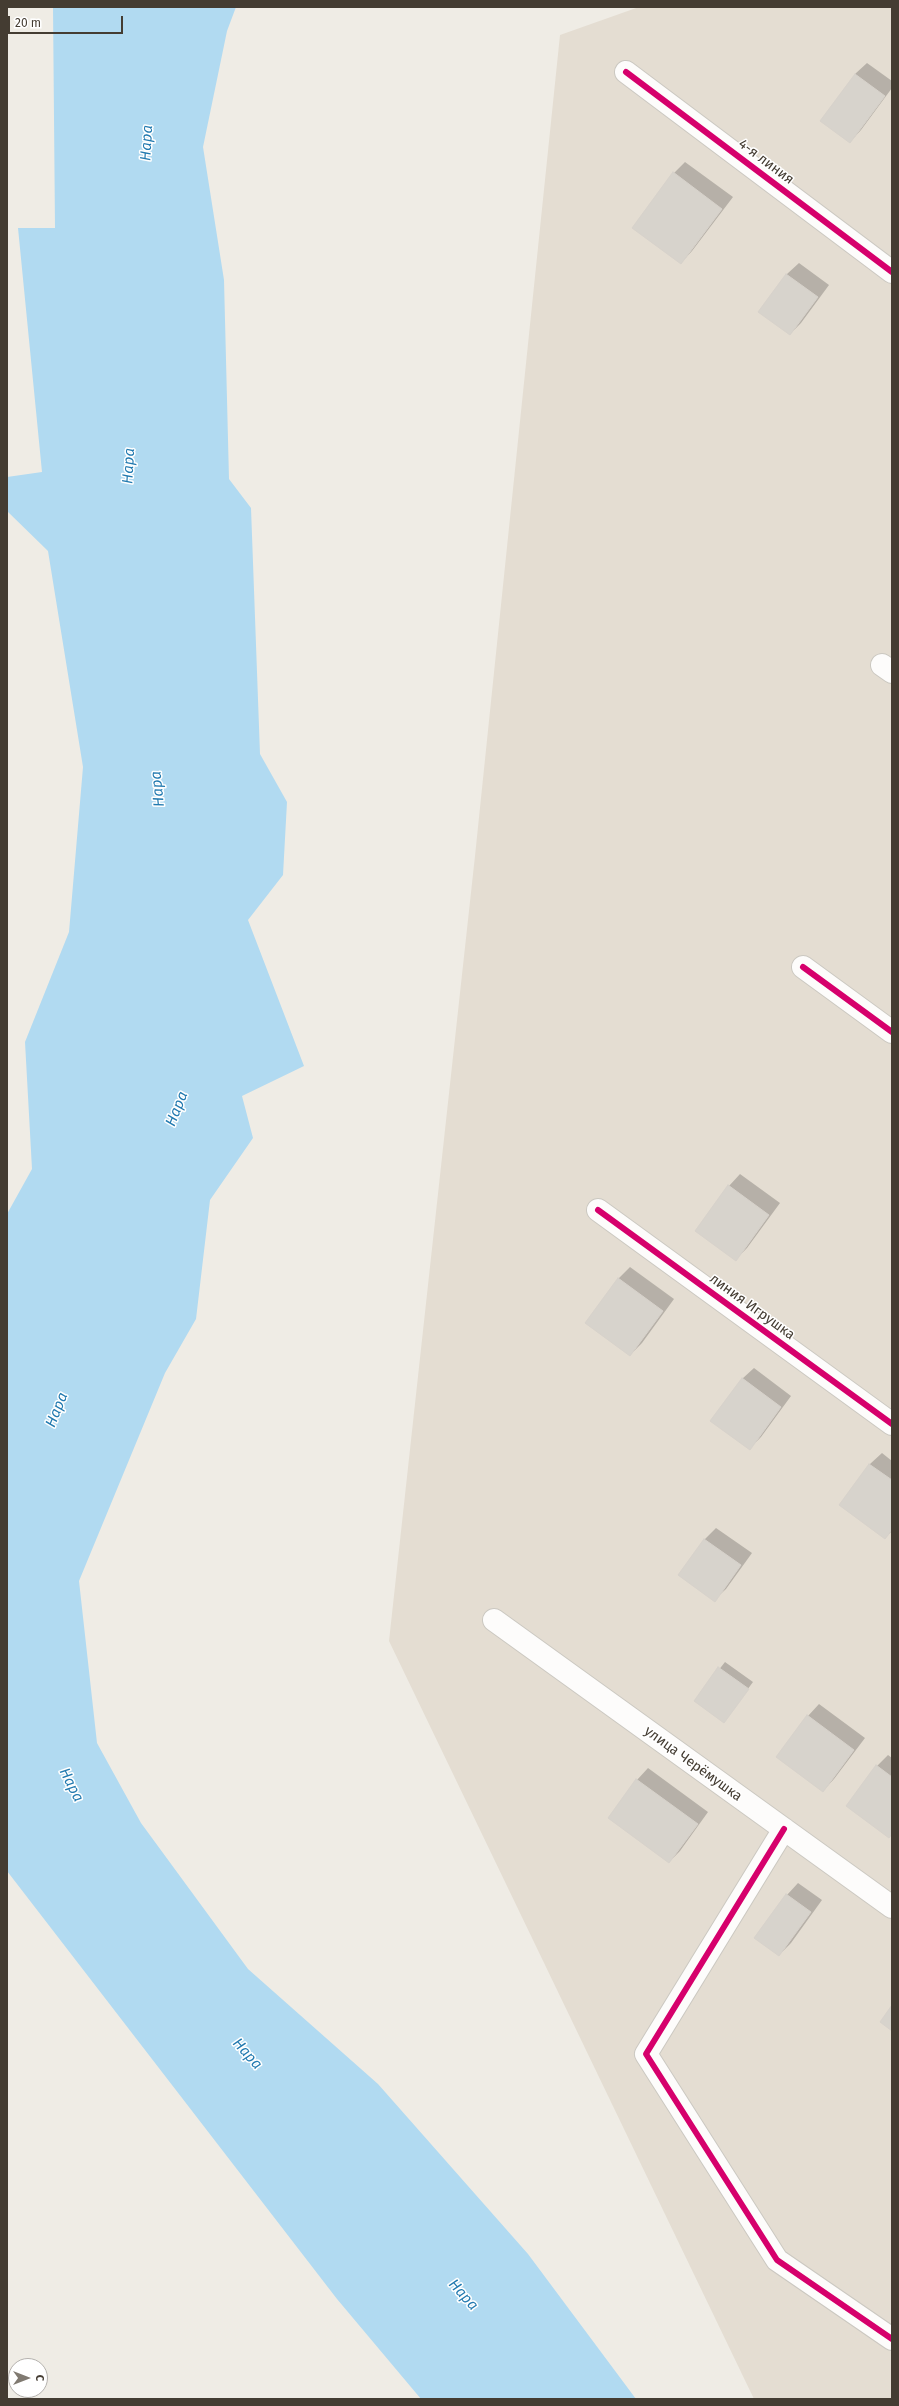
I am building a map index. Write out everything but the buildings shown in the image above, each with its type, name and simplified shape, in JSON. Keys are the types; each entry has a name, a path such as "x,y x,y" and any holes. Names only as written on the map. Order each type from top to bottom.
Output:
{"street":[{"name":"4-я линия","path":"626,72 892,272"},
{"path":"803,967 892,1032"},
{"name":"линия Игрушка","path":"598,1210 892,1424"},
{"name":"улица Черёмушка","path":"494,1620 892,1907"},
{"path":"784,1829 646,2054 777,2260 892,2339"}],"shaded area":[{"path":"639,7 892,7 892,2399 754,2399 389,1641 475,856 560,35"}],"water":[{"name":"Нара","path":"53,7 236,7 227,31 203,147 224,280 229,479 251,508 260,754 287,802 283,875 248,920 304,1066 242,1096 253,1138 210,1200 196,1319 165,1373 79,1581 97,1743 141,1823 248,1969 378,2084 528,2254 636,2399 421,2399 337,2299 7,1871 7,1214 32,1169 25,1042 69,932 83,767 48,551 7,511 7,477 42,472 18,228 55,228"}],"cycle path":[{"path":"626,72 892,272"},
{"path":"803,967 892,1032"},
{"path":"598,1210 892,1424"},
{"path":"784,1829 646,2054 777,2260 892,2339"}]}
